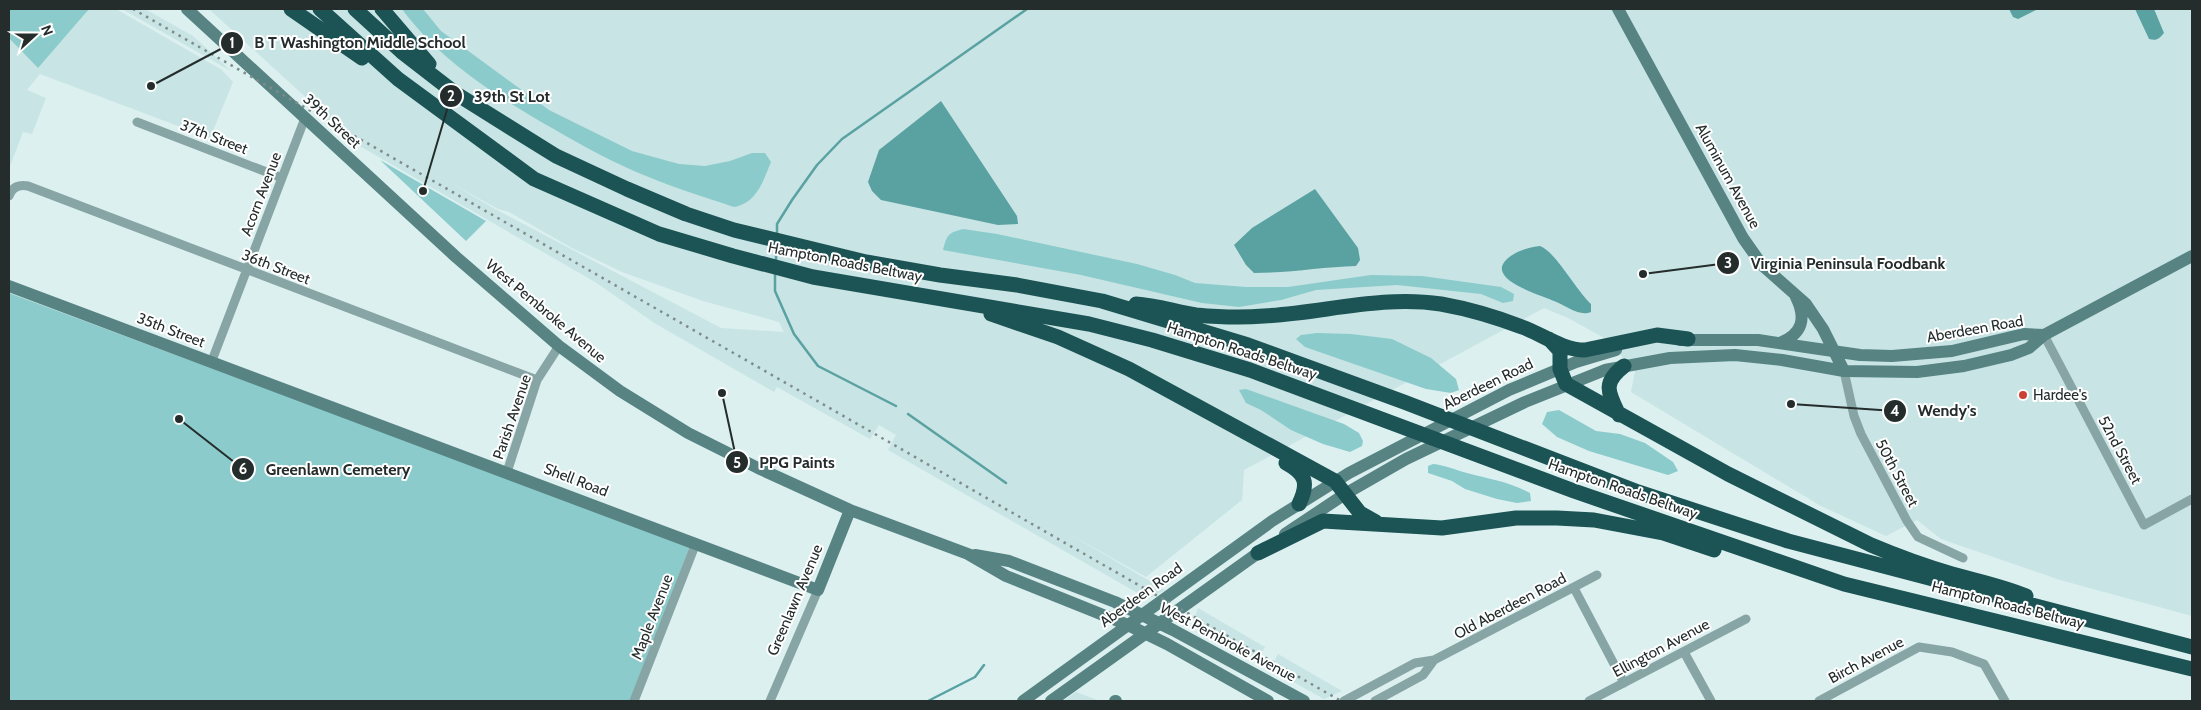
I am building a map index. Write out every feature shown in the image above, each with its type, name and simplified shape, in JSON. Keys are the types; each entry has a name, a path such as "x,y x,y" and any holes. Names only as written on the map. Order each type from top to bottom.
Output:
{"highway":[{"path":"291,9 426,101"},
{"name":"Hampton Roads Beltway","path":"320,9 426,101 534,179 659,234 733,256 813,276 1090,324 1152,340 1250,370 1574,491 1844,584 2192,669"},
{"name":"Hampton Roads Beltway","path":"355,9 402,52 455,93 556,156 686,214 734,230 813,250 940,275 1017,285 1102,301 1248,345 1404,402 1638,492 1788,541 2192,647"},
{"path":"382,9 455,93"},
{"path":"955,301 1058,337 1129,369 1335,481 1362,515 1381,523"},
{"path":"1102,301 1146,305 1195,314 1233,317 1266,316 1364,303 1405,302 1441,304 1484,314 1522,327 1575,350 1585,350 1657,334 1688,339"},
{"path":"1549,339 1560,351 1560,369 1566,384 1720,470 1871,545 1945,572 2008,588 2086,620"},
{"path":"1620,415 1612,401 1608,386 1614,374 1624,366"},
{"path":"1211,415 1254,444 1300,471 1305,488 1299,504"},
{"path":"1258,553 1289,539 1318,522 1381,523 1442,528 1516,518 1557,518 1594,520 1663,533 1742,559 1844,584"}],"main road":[{"name":"39th Street","path":"186,9 456,257"},
{"name":"Aluminum Avenue","path":"1618,9 1743,238 1762,265 1806,304 1815,316 1844,371"},
{"name":"Aberdeen Road","path":"1051,701 1145,632 1345,494 1406,459 1508,409 1566,384 1624,366 1670,358 1735,355 1782,360 1844,371 1917,372 1964,366 2029,348 2044,335 2192,256"},
{"name":"West Pembroke Avenue","path":"456,257 558,346 620,391 688,433 850,510 968,554 1006,576 1145,632 1268,701"},
{"name":"35th Street","path":"9,286 321,404"},
{"path":"1780,343 1793,337 1802,320 1800,307 1792,291"},
{"name":"Aberdeen Road","path":"1023,701 1141,615 1299,504 1335,481 1391,449 1495,396 1560,369 1613,351 1659,342 1688,339 1741,339 1868,355 1922,355 1967,348 2024,334 2044,335"},
{"name":"Shell Road","path":"321,404 507,472 818,590"},
{"name":"Greenlawn Avenue","path":"818,590 850,510"},
{"name":"West Pembroke Avenue","path":"968,554 1009,561 1115,602 1304,701"}],"street":[{"name":"Acorn Avenue","path":"211,363 304,118"},
{"name":"37th Street","path":"137,122 282,178"},
{"name":"36th Street","path":"9,196 18,186 28,186 537,380"},
{"name":"52nd Street","path":"2044,335 2144,525 2192,499"},
{"name":"Parish Avenue","path":"507,472 537,380 558,346"},
{"name":"50th Street","path":"1844,371 1854,416 1861,434 1907,522 1918,537 1963,558"},
{"name":"Maple Avenue","path":"634,701 696,543"},
{"name":"Old Aberdeen Road","path":"1344,701 1415,663 1434,660 1597,575"},
{"path":"1574,588 1624,683"},
{"name":"Greenlawn Avenue","path":"770,701 818,590"},
{"name":"Ellington Avenue","path":"1589,701 1746,619"},
{"name":"Birch Avenue","path":"1819,701 1919,647 1952,652 1984,664 2005,701"},
{"path":"1684,652 1711,701"},
{"name":"Old Aberdeen Road","path":"1375,701 1423,675 1434,660"}],"shaded area":[{"path":"9,9 116,9 222,70 233,82 210,138 40,74 27,90 46,98 32,134 23,132 9,169"},
{"path":"9,9 89,9 38,68 9,38"},
{"path":"122,9 145,9 193,36 231,71"},
{"path":"209,9 2192,9 2192,616 2060,580 1941,539 1917,520 1886,536 1821,506 1631,392 1635,371 1606,339 1568,318 1544,308 1244,470 1242,500 1146,577 1064,531 1165,590 1148,599 888,450 896,435 879,425 870,439 777,387 774,392 656,324 595,282 346,138 307,102 313,104","holes":["449,182 498,209 509,212 572,248 622,272 703,301 779,322 784,332 721,328 495,209"]},
{"path":"402,9 423,9 441,31 549,110 632,151 679,164 705,166 730,161 752,153 765,153 771,162 762,184 748,201 734,207 658,181 610,160 543,123 466,73 416,27"},
{"path":"2009,9 2038,9 2018,19 2013,17"},
{"path":"2135,9 2154,9 2164,33 2161,37 2156,40 2149,39"},
{"path":"941,101 1017,216 1018,224 998,225 881,200 872,191 868,182 879,150"},
{"path":"380,160 486,221 466,241"},
{"path":"1315,189 1358,248 1360,260 1356,266 1254,273 1246,265 1234,245 1252,228"},
{"path":"963,229 997,234 1137,264 1195,283 1246,287 1288,287 1371,275 1422,276 1501,287 1514,294 1513,301 1503,303 1481,294 1397,285 1316,290 1281,300 1239,307 1202,303 1081,275 943,250 949,235"},
{"path":"1540,246 1552,255 1591,304 1591,312 1577,312 1518,286 1503,274 1502,267 1507,259 1523,250"},
{"path":"9,293 690,546 630,701 9,701"},
{"path":"1317,333 1351,334 1392,339 1431,358 1456,379 1459,390 1451,393 1426,389 1305,347 1296,339 1301,335"},
{"path":"1246,389 1344,424 1359,433 1363,441 1362,446 1350,452 1323,444 1291,430 1261,410 1246,403 1239,390"},
{"path":"1559,410 1596,431 1620,434 1645,443 1673,462 1678,471 1668,475 1589,451 1557,437 1542,424 1547,412"},
{"path":"1433,464 1515,486 1530,493 1531,501 1517,503 1465,489 1452,481 1428,473 1428,466"},
{"path":"1198,608 1265,647 1257,661 1193,624"},
{"path":"1278,654 1342,691 1324,699 1270,669"},
{"path":"1076,692 1100,701 1063,701"}],"waterway":[{"path":"777,236 777,224 792,200 817,165 842,139 1027,9"},
{"path":"776,247 776,261"},
{"path":"775,272 775,291 794,334 818,366 896,406"},
{"path":"908,414 1006,483"},
{"path":"928,701 975,677 984,665"}],"railway":[{"path":"133,9 1341,701"}],"place":[{"name":"B T Washington Middle School","path":"151,86"},
{"name":"39th St Lot","path":"423,191"},
{"name":"Virginia Peninsula Foodbank","path":"1643,274"},
{"name":"PPG Paints","path":"722,393"},
{"name":"Hardee's","path":"2023,395"},
{"name":"Wendy's","path":"1791,404"},
{"name":"Greenlawn Cemetery","path":"179,419"}]}
